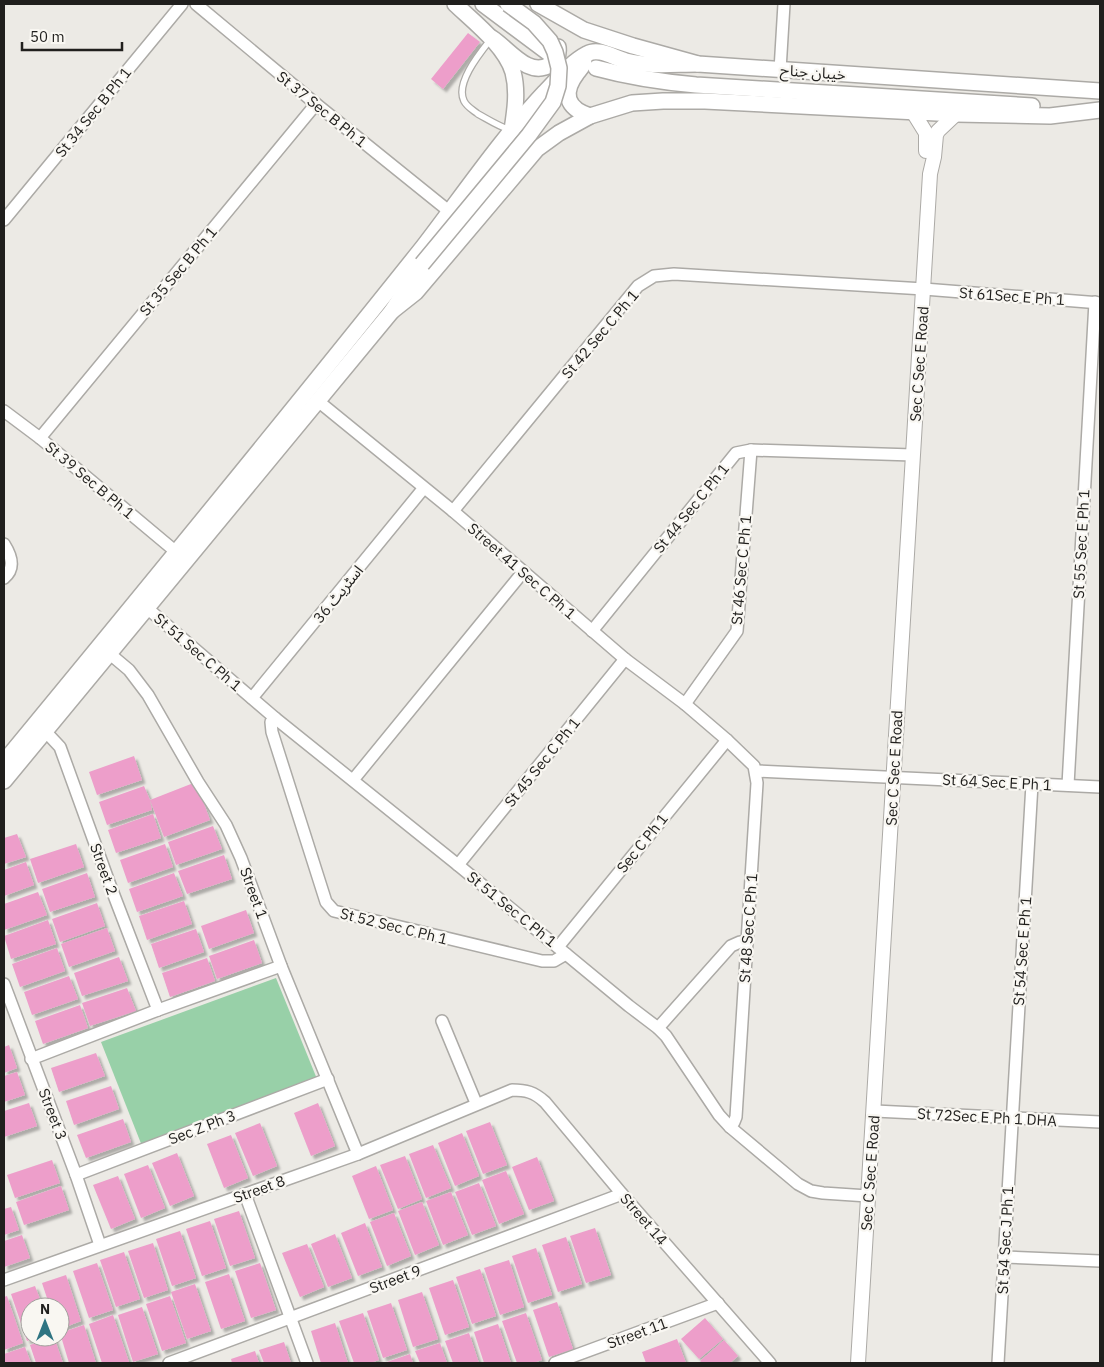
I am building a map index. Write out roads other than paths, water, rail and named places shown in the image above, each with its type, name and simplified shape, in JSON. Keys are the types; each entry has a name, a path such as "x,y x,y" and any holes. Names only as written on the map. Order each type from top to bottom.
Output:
{"main road":[{"path":"455,4 522,64 536,68 546,67 556,60 558,50 551,33 543,22 520,4"},
{"path":"484,4 550,54"},
{"path":"4,781 392,311 422,264 554,102 558,86 559,68 550,41 534,23 508,4"},
{"name":"خیبان جناح","path":"538,4 584,30 698,64 1100,92"},
{"path":"492,38 508,60 514,76 515,108 512,130"},
{"path":"4,762 308,390 450,212 512,130 570,66 585,55 595,51 626,61 641,63 660,65 698,64"},
{"path":"585,55 584,64 571,83 568,99 574,108 590,116"},
{"name":"خیبان جناح","path":"596,68 655,81 696,85 1100,110"},
{"path":"392,311 416,292 537,149 559,133 590,116 632,103 705,101 956,114 1050,116 1100,110"}],"street":[{"name":"St 34 Sec B Ph 1","path":"4,220 182,4"},
{"name":"St 37 Sec B Ph 1","path":"196,4 450,212"},
{"path":"780,70 784,4"},
{"name":"St 35 Sec B Ph 1","path":"40,438 316,104"},
{"name":"Sec C Sec E Road","path":"914,112 926,134 926,158 930,174"},
{"name":"Sec C Sec E Road","path":"858,1363 930,174 936,135 956,114"},
{"name":"St 42 Sec C Ph 1","path":"453,511 638,286 654,276 674,274 924,289"},
{"name":"St 61Sec E Ph 1","path":"924,289 1098,302"},
{"name":"St 55 Sec E Ph 1","path":"1068,785 1098,302"},
{"name":"Street 41 Sec C Ph 1","path":"318,401 423,489 453,511 625,659 685,704 727,740"},
{"name":"St 39 Sec B Ph 1","path":"4,411 40,438 175,551"},
{"name":"St 44 Sec C Ph 1","path":"592,631 736,453 751,450 912,454"},
{"name":"St 46 Sec C Ph 1","path":"685,704 737,631 751,450"},
{"name":"اسٹریٹ 36","path":"252,698 423,489"},
{"path":"4,544 11,556 12,566 4,578"},
{"path":"353,780 523,572"},
{"name":"St 51 Sec C Ph 1","path":"147,608 274,718 658,1028 666,1036 719,1116 798,1184 811,1191 868,1196"},
{"name":"Street 1","path":"110,654 129,670 148,695 198,782 226,825 241,858 281,966 358,1154"},
{"name":"St 45 Sec C Ph 1","path":"458,865 625,659"},
{"name":"St 52 Sec C Ph 1","path":"274,718 271,722 272,732 326,902 334,911 542,961 554,961 562,950"},
{"name":"Street 2","path":"45,731 60,748 158,1010"},
{"path":"727,740 750,761 756,771"},
{"name":"Sec C Ph 1","path":"562,950 727,740"},
{"name":"St 64 Sec E Ph 1","path":"756,771 893,776 1100,788"},
{"name":"St 48 Sec C Ph 1","path":"730,1127 736,1117 757,783 756,771"},
{"name":"St 54 Sec E Ph 1","path":"1011,1118 1032,784"},
{"path":"658,1028 731,946 740,942 747,942"},
{"path":"31,1059 158,1010 281,966"},
{"name":"Street 3","path":"4,984 76,1175 100,1245"},
{"path":"442,1021 476,1104"},
{"name":"Sec Z Ph 3","path":"76,1175 328,1079"},
{"name":"Street 8","path":"4,1280 358,1154 512,1090"},
{"name":"Street 14","path":"512,1090 526,1090 536,1094 546,1102 622,1194 770,1363"},
{"name":"St 72Sec E Ph 1 DHA","path":"874,1112 1100,1122"},
{"name":"St 54 Sec J Ph 1","path":"998,1363 1011,1118"},
{"path":"245,1194 307,1363"},
{"name":"Street 9","path":"169,1363 622,1194"},
{"path":"1004,1257 1100,1261"},
{"name":"Street 11","path":"555,1363 718,1303"}],"lane":[{"path":"492,38 464,79 462,95 467,106 500,127 512,130"}]}
